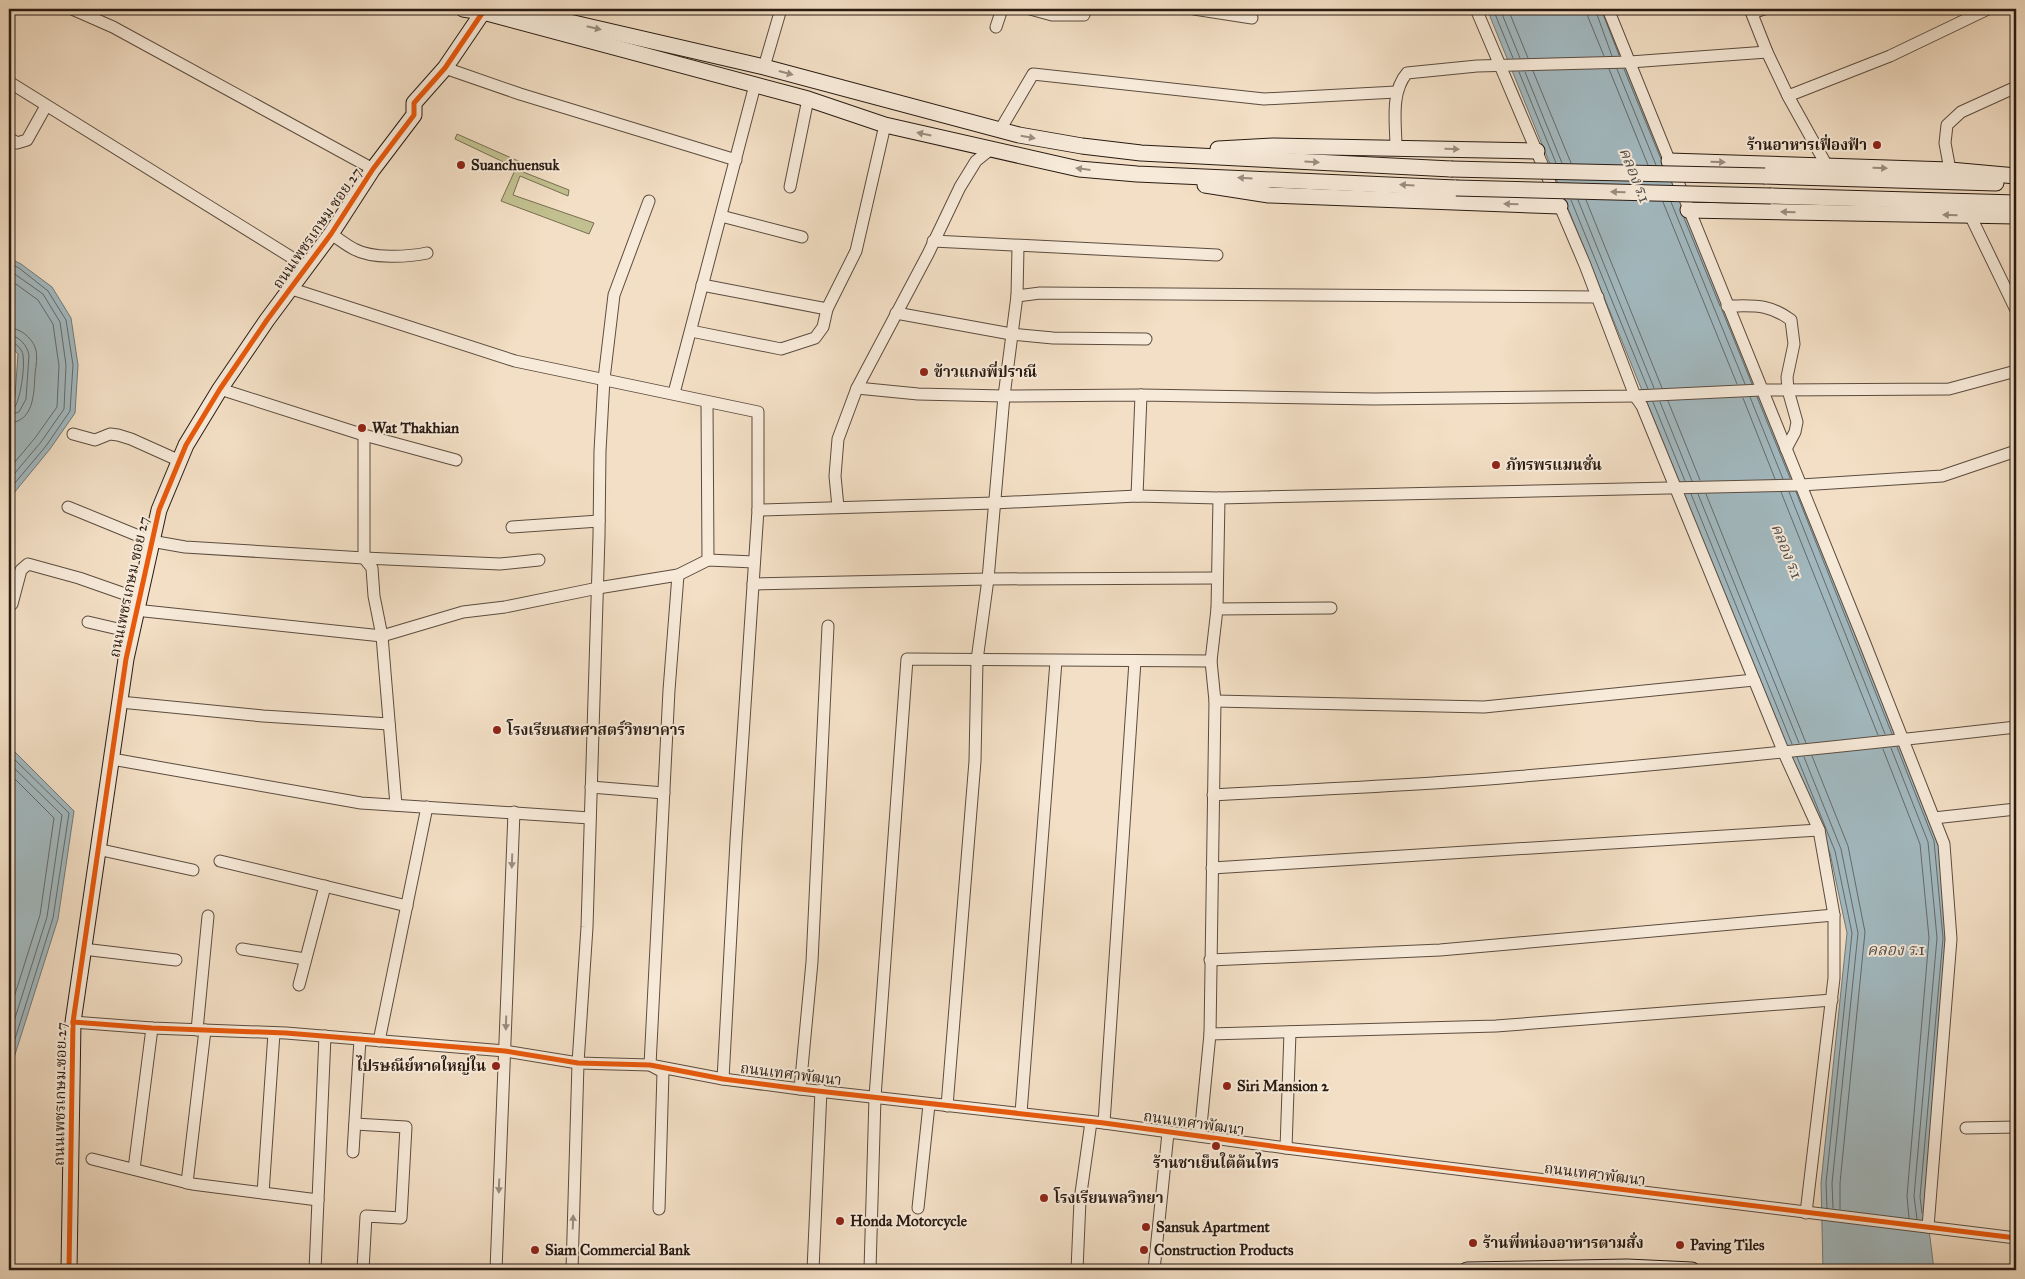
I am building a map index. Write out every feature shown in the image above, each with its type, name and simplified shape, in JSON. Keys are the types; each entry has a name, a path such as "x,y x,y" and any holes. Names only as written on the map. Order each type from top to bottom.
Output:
{"main road":[{"path":"463,9 485,10 808,99 885,125 1079,168 1137,174 1269,195 1560,206"},
{"path":"513,9 764,67 1000,130 1082,146 1141,154 1451,170 1765,176 2016,184"},
{"name":"ถนนเพชรเกษม ซอย 27","path":"69,1270 73,1022 97,849 131,632 159,510 186,445 220,389 267,320 292,289 331,234 373,169 414,115 414,103 445,68 485,10"},
{"path":"1141,154 1273,146 1537,151"},
{"path":"1669,161 1950,170 2016,176"},
{"path":"1137,174 1456,188 2016,203"},
{"path":"1688,210 2016,216"},
{"path":"1467,1270 1618,1267 1692,1270"}],"street":[{"path":"72,9 113,27 373,169"},
{"path":"764,67 781,9"},
{"path":"996,27 1002,9"},
{"path":"1030,9 1052,15 1080,13"},
{"path":"1194,9 1252,18"},
{"path":"1476,9 1598,297 1635,396 1642,406 1681,489 1754,680 1819,830 1834,915 1834,978 1806,1213"},
{"path":"1608,9 1786,449 1795,485 1903,740 1944,844 1951,938 1928,1227"},
{"path":"1764,9 1751,11 1767,52 1788,96 1827,166"},
{"path":"1788,96 1890,56 1988,9"},
{"path":"1396,148 1396,92 1400,82 1407,73 1500,65 1630,62 1767,52"},
{"path":"445,68 520,94 736,160"},
{"path":"1000,130 1033,74 1264,99 1396,92"},
{"path":"9,82 307,267"},
{"path":"674,393 754,85"},
{"path":"1950,170 1945,143 1947,125 1961,112 2016,87"},
{"path":"790,187 808,99"},
{"path":"9,138 17,143 27,140 46,106"},
{"path":"690,331 782,349 814,338 822,328 828,309 856,251 885,125"},
{"path":"838,507 835,476 838,439 857,388 960,187 976,161 991,148"},
{"path":"572,1270 578,1063 587,927 598,588 600,451 604,378 614,295 649,201"},
{"path":"1970,215 2016,310"},
{"path":"721,216 802,237"},
{"path":"331,234 363,253 400,256 427,253"},
{"path":"934,241 1216,255"},
{"path":"946,1106 976,761 978,660 988,579 1004,396 1017,296 1018,246"},
{"path":"702,285 828,309"},
{"path":"292,289 515,361 604,378 758,412 758,510 736,842 723,1079"},
{"path":"1017,296 1040,293 1598,297"},
{"path":"1727,306 1759,306 1777,309 1791,320 1794,344 1787,377 1788,390 1797,422 1795,432 1786,449"},
{"path":"896,314 1011,334 1053,338 1146,339"},
{"path":"857,388 918,394 1004,396 1141,395 1374,398 1635,396 1761,390 1949,389 2016,370"},
{"path":"220,389 364,435 456,460"},
{"path":"1137,496 1141,395"},
{"path":"707,402 708,560"},
{"path":"73,434 95,440 110,434 118,435 180,461"},
{"path":"364,435 364,558 372,568 374,596 382,636 396,804"},
{"path":"758,510 994,503 1137,496 1219,498 1795,485 1942,476 2016,451"},
{"path":"1200,1136 1210,1034 1215,701 1211,661 1217,610 1219,498"},
{"path":"68,507 151,541 194,548 500,564 539,560"},
{"path":"512,527 599,521"},
{"path":"9,607 12,604 22,570 28,564 79,578 137,604 382,636 463,612 505,607 598,588 678,575 708,560 754,562"},
{"path":"660,1209 663,1072 650,1065 664,793 678,575"},
{"path":"753,584 988,579 1217,578"},
{"path":"1217,610 1331,608"},
{"path":"88,622 131,632"},
{"path":"800,1089 812,962 828,626"},
{"path":"870,1270 875,1097 907,659 1211,661"},
{"path":"1021,1114 1056,661"},
{"path":"1104,1123 1135,661"},
{"path":"1215,701 1484,707 1754,680"},
{"path":"120,702 263,716 389,724"},
{"path":"1213,796 1510,778 1784,753 2016,727"},
{"path":"112,759 360,803 590,818"},
{"path":"591,787 664,793"},
{"path":"379,1041 427,807"},
{"path":"1934,818 2016,810"},
{"path":"496,1270 514,812"},
{"path":"1212,868 1819,830"},
{"path":"97,849 193,870"},
{"path":"220,861 407,906"},
{"path":"299,985 325,886"},
{"path":"1210,960 1440,950 1834,915"},
{"path":"187,1183 201,1030 208,916"},
{"path":"83,949 176,960"},
{"path":"242,950 305,960"},
{"path":"1210,1034 1496,1026 1832,1000"},
{"name":"ถนนเทศาพัฒนา","path":"73,1022 152,1028 325,1036 505,1050 578,1063 650,1065 723,1079 800,1089 821,1090 929,1105 1104,1123 1286,1148 2016,1238"},
{"path":"134,1169 152,1028"},
{"path":"1286,1148 1290,1032"},
{"path":"263,1193 274,1033"},
{"path":"315,1270 325,1036"},
{"path":"353,1152 360,1039"},
{"path":"814,1270 821,1090"},
{"path":"918,1208 929,1105"},
{"path":"1076,1270 1080,1200 1092,1122"},
{"path":"355,1124 406,1127 401,1218 366,1216 363,1270"},
{"path":"1966,1128 2016,1127"},
{"path":"1154,1270 1168,1133"},
{"path":"92,1159 187,1183 318,1200"}],"shaded area":[{"path":"457,134 525,164 523,172 569,190 568,196 520,176 513,195 594,223 589,234 501,201 516,168 455,139"}],"water":[{"name":"คลอง ร.1","path":"1487,9 1605,9 1939,840 1948,939 1925,1197 1934,1270 1823,1270 1821,1183 1847,933 1830,853"},
{"path":"9,258 21,264 52,287 71,318 78,365 75,413 50,449 9,499 9,408 15,396 18,354 9,344"},
{"path":"9,746 74,811 58,919 11,1067 9,1094"}],"cycle path":[{"path":"69,1270 73,1022 126,659 159,510 186,445 220,389 267,320 331,234 373,169 414,115 414,103 445,68 483,12 488,9"},
{"path":"73,1022 152,1028 286,1033 505,1051 578,1063 650,1065 723,1079 800,1089 1104,1123 1286,1148 2016,1238"}],"place":[{"name":"ร้านอาหารเฟื่องฟ้า","path":"1877,145"},
{"name":"Suanchuensuk","path":"461,165"},
{"name":"ข้าวแกงพี่ปราณี","path":"924,372"},
{"name":"Wat Thakhian","path":"362,428"},
{"name":"ภัทรพรแมนชั่น","path":"1496,465"},
{"name":"โรงเรียนสหศาสตร์วิทยาคาร","path":"497,730"},
{"name":"ไปรษณีย์หาดใหญ่ใน","path":"496,1066"},
{"name":"Siri Mansion 2","path":"1227,1086"},
{"name":"ร้านชาเย็นใต้ต้นไทร","path":"1216,1146"},
{"name":"โรงเรียนพลวิทยา","path":"1044,1198"},
{"name":"Honda Motorcycle","path":"840,1221"},
{"name":"Sansuk Apartment","path":"1146,1227"},
{"name":"ร้านพี่หน่องอาหารตามสั่ง","path":"1473,1243"},
{"name":"Paving Tiles","path":"1680,1245"},
{"name":"Siam Commercial Bank","path":"535,1250"},
{"name":"Construction Products","path":"1144,1250"}]}
